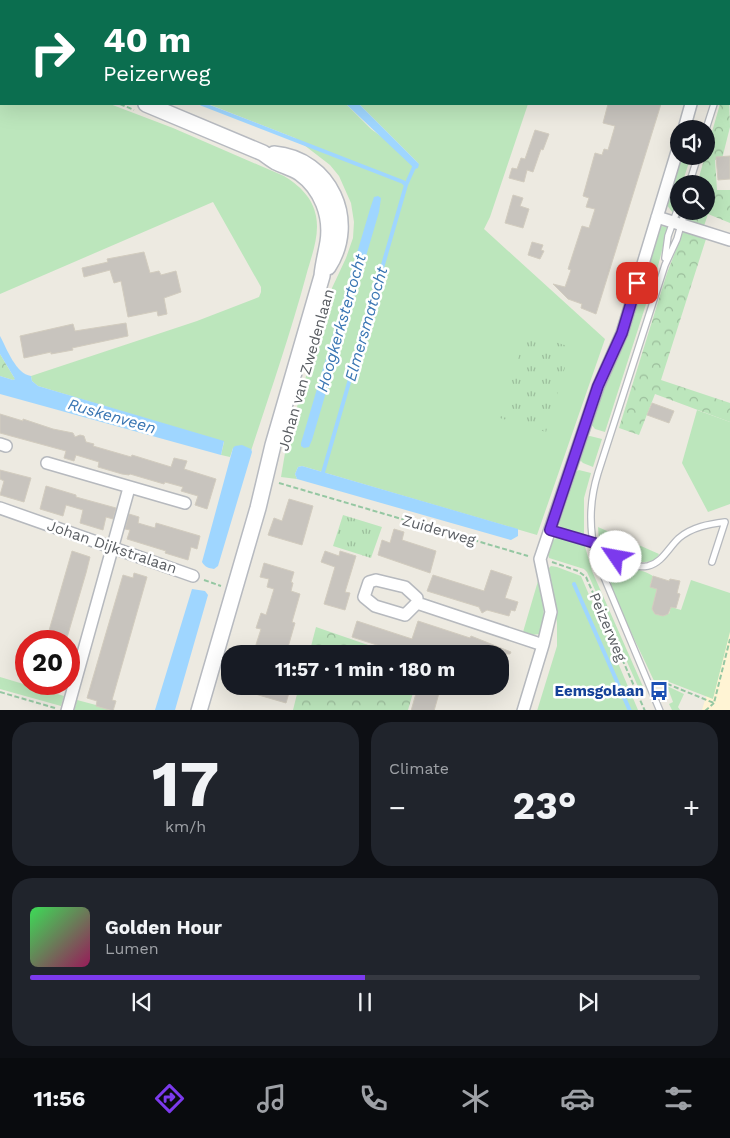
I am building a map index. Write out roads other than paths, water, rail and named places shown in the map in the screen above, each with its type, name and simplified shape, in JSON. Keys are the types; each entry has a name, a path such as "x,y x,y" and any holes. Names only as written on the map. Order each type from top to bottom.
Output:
{"main road":[{"name":"Johan van Zwedenlaan","path":"141,107 263,152 276,162 301,174 314,187 324,204 329,233 322,276 273,445 258,508 199,710"}],"street":[{"path":"687,120 691,105"},
{"path":"523,710 551,612 540,559 598,386 622,333 673,165"},
{"path":"657,217 730,240"},
{"path":"47,463 185,503"},
{"path":"66,710 129,488"},
{"name":"Johan Dijkstralaan","path":"0,508 193,576"},
{"path":"418,603 543,645"}],"lane":[{"path":"709,120 714,105"},
{"name":"Peizerweg","path":"660,710 601,573 592,543 590,514 594,487 665,265 677,239 677,220"},
{"path":"550,530 605,548 629,564 650,565 658,561 680,537 705,524 725,522 712,562"}],"water":[{"path":"347,105 360,105 419,164 418,168 415,169"},
{"name":"Hoogkerkstertocht","path":"378,196 381,198 379,212 312,440 309,447 304,448 301,446 301,443 370,209 374,197"},
{"name":"Ruskenveen","path":"0,336 16,366 31,376 32,381 38,386 224,441 221,455 0,394 0,376 15,379 0,354"},
{"path":"242,445 251,449 252,452 218,566 214,569 202,562 233,448"},
{"path":"302,466 518,529 518,536 511,540 297,479 295,474 298,467"},
{"path":"192,589 205,591 208,595 175,710 155,710"}],"waterway":[{"name":"Elmersmatocht","path":"205,105 403,182 406,185 322,476"},
{"path":"406,185 415,165"},
{"name":"Elmersmatocht","path":"574,584 630,710"}],"place":[{"name":"Eemsgolaan","path":"659,691"}]}
